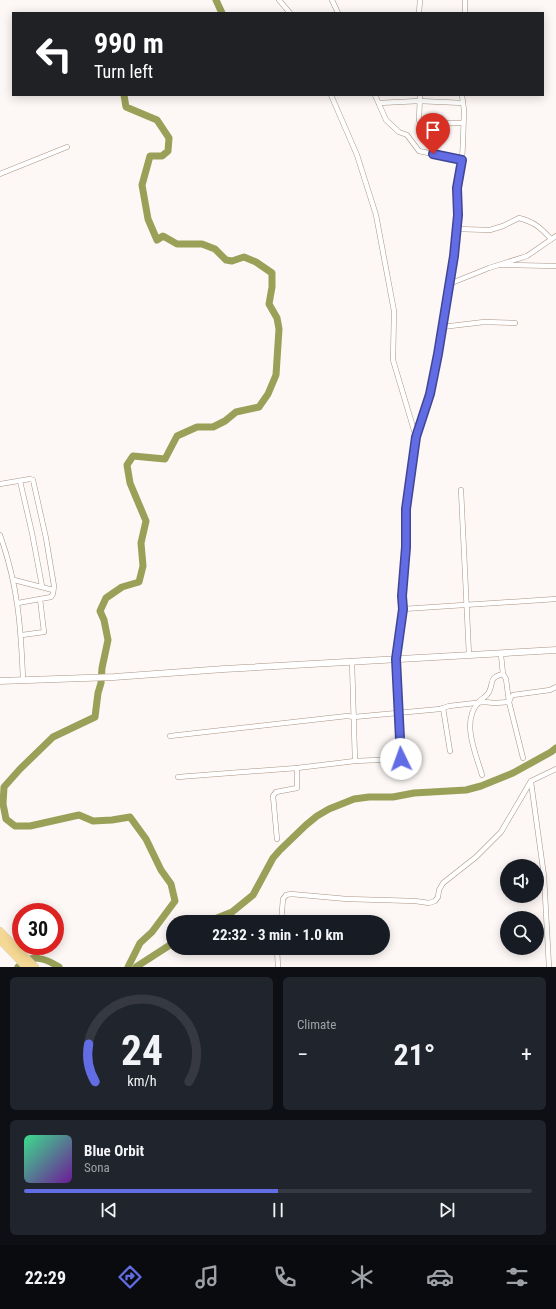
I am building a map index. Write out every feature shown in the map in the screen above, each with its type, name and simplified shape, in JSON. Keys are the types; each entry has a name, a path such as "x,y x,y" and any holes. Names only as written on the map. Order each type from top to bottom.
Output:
{"main road":[{"path":"0,931 12,948"},
{"path":"0,940 12,948"},
{"path":"17,955 26,967"},
{"path":"20,955 35,967"}],"street":[{"path":"279,0 289,12"},
{"path":"332,0 338,12"},
{"path":"419,12 420,0"},
{"path":"465,0 465,12"},
{"path":"331,96 358,155 376,216 394,311 393,360 416,437"},
{"path":"376,96 386,120 399,132 407,135 419,151 462,160"},
{"path":"420,96 418,120 420,123 464,123"},
{"path":"178,777 297,768 355,761 401,759 396,659 403,609 402,596 406,547 406,509 416,437 430,394 457,229 457,188 462,160 464,123 462,96"},
{"path":"379,103 420,101 463,103"},
{"path":"0,174 67,147"},
{"path":"457,229 490,230 503,226 519,218 536,224 551,239"},
{"path":"449,284 498,265 527,256 556,236"},
{"path":"498,265 556,266"},
{"path":"442,326 484,322 515,323"},
{"path":"0,484 30,479 33,480 46,538 54,586 52,596 18,603"},
{"path":"20,481 42,586"},
{"path":"461,490 470,655"},
{"path":"0,535 8,557 18,603 22,635 23,680"},
{"path":"14,580 53,590"},
{"path":"22,635 44,632 40,599"},
{"path":"403,609 556,599"},
{"path":"0,682 114,677 556,650"},
{"path":"501,655 503,674 508,684 509,702 523,758"},
{"path":"352,662 355,761"},
{"path":"482,775 471,738 471,715 478,702 485,698 490,690 491,681 495,676 503,674"},
{"path":"509,702 513,696 550,690 556,687"},
{"path":"170,736 347,716 354,717 399,713 478,702 509,702"},
{"path":"443,708 450,751"},
{"path":"277,839 273,796 276,792 297,788 297,768"},
{"path":"281,915 283,899 286,895 291,894 347,899 415,901 429,903 435,901 443,883 476,857 501,832 531,781 556,769"},
{"path":"531,781 544,876 549,967"},
{"path":"277,955 278,967"}],"waterway":[{"path":"216,0 222,12"},
{"path":"124,96 126,107 157,120 169,138 168,151 162,156 150,156 142,185 148,219 157,240 163,236 177,244 202,244 215,249 226,260 232,261 244,257 256,262 272,273 272,287 269,304 277,318 279,329 276,375 268,394 259,407 236,412 225,421 213,427 197,427 177,436 165,459 133,456 127,465 130,483 146,521 141,543 143,566 139,582 122,587 106,598 100,611 104,620 108,640 102,668 95,717 53,737 4,787 3,804 6,819 15,826 30,826 79,815 93,821 130,817 146,839 161,870 171,884 175,901 152,932 140,943 128,967"},
{"path":"224,915 232,912 253,895 273,858 280,850 306,825 329,809 354,799 466,790 481,786 513,773 556,748"},
{"path":"136,967 166,948"},
{"path":"18,967 33,958 49,961 59,967"}],"route":[{"path":"401,759 396,659 403,609 402,596 406,547 406,509 416,437 430,394 454,256 458,215 457,188 462,160 433,154"}]}
